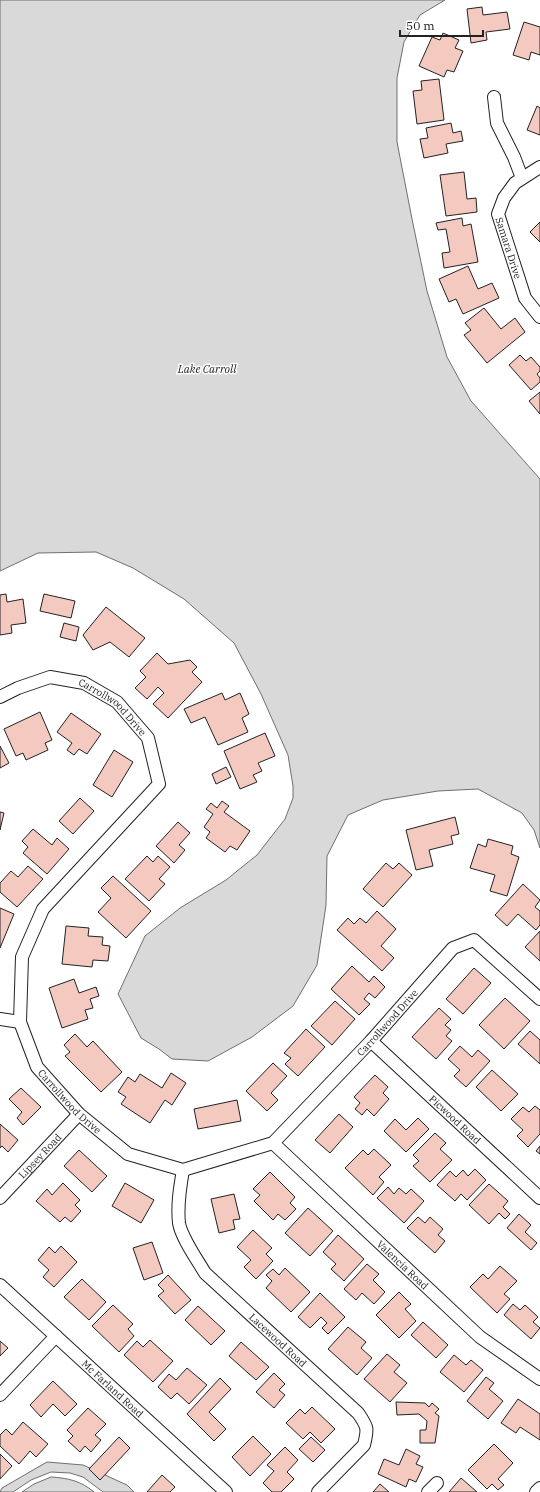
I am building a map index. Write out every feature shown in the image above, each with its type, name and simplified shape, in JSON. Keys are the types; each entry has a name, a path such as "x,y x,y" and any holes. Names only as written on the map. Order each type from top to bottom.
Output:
{"street":[{"path":"494,97 497,123 514,157 522,178"},
{"name":"Samara Drive","path":"540,167 515,183 504,198 498,214 524,298 540,317"},
{"name":"Carrollwood Drive","path":"0,697 18,688 50,677 84,683 117,702 148,738 159,784 43,910 22,957 20,1022 37,1068 79,1114 128,1154 183,1170 273,1143 370,1041 453,948 474,940 540,1000"},
{"path":"0,1019 20,1022"},
{"name":"Picwood Road","path":"370,1041 540,1198"},
{"name":"Lipsey Road","path":"0,1198 79,1114"},
{"name":"Valencia Road","path":"273,1143 480,1337 540,1379"},
{"name":"Lacewood Road","path":"183,1170 179,1197 179,1224 191,1250 205,1273 358,1413 366,1424 364,1445 318,1492"},
{"name":"Mc Farland Road","path":"0,1285 226,1492"},
{"path":"0,1395 56,1336"},
{"path":"536,1492 540,1488"}],"water":[{"name":"Lake Carroll","path":"0,0 445,0 420,15 404,42 397,78 397,142 412,219 427,291 447,357 471,401 540,479 540,848 534,830 522,813 478,789 438,791 383,800 348,815 327,856 326,905 317,965 293,1006 252,1037 208,1061 172,1059 141,1038 118,994 145,936 180,908 226,880 257,855 285,819 293,798 293,786 288,755 261,694 234,643 184,599 133,568 96,552 38,553 0,571"},
{"path":"47,1462 83,1465 127,1485 134,1492 103,1492 83,1477 70,1473 51,1472 31,1480 13,1492 0,1492 2,1488"},
{"path":"51,1477 74,1481 84,1485 94,1492 22,1492 34,1484"}],"building":[{"path":"482,7 483,15 507,12 510,29 486,32 487,40 471,43 467,9"},
{"path":"524,22 540,27 540,55 531,52 529,60 513,55"},
{"path":"443,33 459,40 455,48 463,51 454,72 447,70 444,77 419,66 432,37 440,40"},
{"path":"439,79 444,120 417,124 413,91 422,90 421,81"},
{"path":"537,106 540,108 540,135 527,130"},
{"path":"451,123 453,133 461,131 463,141 446,144 448,153 424,158 420,139 428,138 426,128"},
{"path":"464,172 467,199 476,198 477,212 446,216 440,175"},
{"path":"462,218 463,226 471,224 478,262 444,268 442,253 450,252 446,229 438,230 436,223"},
{"path":"540,222 540,242 530,232"},
{"path":"468,266 478,289 492,283 499,298 463,314 456,299 449,302 439,279"},
{"path":"484,308 501,329 515,318 525,332 487,363 464,335 471,330 465,323"},
{"path":"520,355 526,361 531,357 540,367 540,371 537,374 540,378 540,382 531,390 509,365"},
{"path":"540,392 540,414 529,401"},
{"path":"6,594 7,602 23,599 26,623 11,625 12,633 0,635 0,595"},
{"path":"44,594 75,601 71,618 40,611"},
{"path":"106,607 145,638 129,657 110,642 93,650 83,635"},
{"path":"64,623 79,627 76,641 60,637"},
{"path":"157,653 168,664 190,660 197,667 192,672 202,682 168,718 153,704 164,693 158,687 147,699 135,688 146,677 140,671"},
{"path":"222,693 225,700 240,693 249,714 242,718 248,732 218,745 205,717 191,723 184,709"},
{"path":"40,712 52,740 45,743 48,750 26,760 23,753 16,756 4,729"},
{"path":"71,713 101,734 87,754 79,749 74,755 67,750 72,743 57,732"},
{"path":"265,733 275,756 258,763 262,771 253,775 257,782 240,789 224,751"},
{"path":"0,746 9,763 0,768"},
{"path":"114,750 133,762 112,797 93,785"},
{"path":"226,767 231,777 216,784 212,774"},
{"path":"80,798 94,811 73,834 59,821"},
{"path":"222,801 229,806 224,812 250,831 237,850 230,846 225,852 206,838 210,832 204,827 213,814 206,809 211,803 217,808"},
{"path":"0,812 4,813 0,830"},
{"path":"455,817 459,834 451,836 453,844 429,850 433,866 416,870 406,830"},
{"path":"178,822 190,833 179,845 185,850 174,863 156,846"},
{"path":"33,829 52,845 57,838 69,849 47,874 23,853 28,847 22,841"},
{"path":"488,839 513,846 511,854 519,857 507,896 490,891 495,875 470,868 478,844 486,847"},
{"path":"147,856 153,862 158,856 170,867 159,879 165,884 149,901 125,879"},
{"path":"386,863 393,869 399,863 412,875 383,907 363,889"},
{"path":"28,866 43,879 17,907 0,892 0,883 11,871 18,877"},
{"path":"113,876 151,911 126,938 98,912 111,898 101,888"},
{"path":"523,884 540,900 535,907 540,911 540,925 536,930 518,914 507,926 495,915"},
{"path":"0,908 14,914 0,948"},
{"path":"377,911 396,929 381,946 394,958 382,971 337,930 348,918 354,924 360,918 366,923"},
{"path":"66,926 89,928 88,936 103,937 102,945 110,946 108,961 93,960 92,967 62,964"},
{"path":"540,931 540,961 525,947"},
{"path":"352,966 369,982 374,976 385,987 375,998 369,993 364,999 370,1004 359,1015 331,989"},
{"path":"474,968 491,983 463,1014 446,999"},
{"path":"74,979 79,993 96,987 99,996 90,999 93,1008 85,1010 88,1019 62,1028 49,988"},
{"path":"505,998 530,1021 504,1049 479,1025"},
{"path":"335,1001 355,1019 332,1045 311,1026"},
{"path":"439,1008 451,1019 445,1025 451,1030 446,1036 452,1041 436,1059 412,1037"},
{"path":"306,1029 325,1047 298,1076 285,1064 291,1058 284,1053"},
{"path":"530,1031 540,1040 540,1064 518,1044"},
{"path":"75,1034 87,1047 93,1041 122,1072 101,1092 65,1056 70,1052 64,1045"},
{"path":"460,1046 472,1057 478,1050 490,1061 466,1087 454,1076 460,1070 448,1059"},
{"path":"273,1063 287,1076 271,1093 278,1100 267,1111 246,1091"},
{"path":"492,1070 518,1094 501,1111 476,1087"},
{"path":"171,1073 186,1083 172,1105 165,1100 150,1123 121,1104 126,1097 118,1092 128,1077 135,1082 140,1074 162,1088"},
{"path":"375,1075 388,1087 383,1093 389,1099 374,1116 367,1109 362,1115 355,1109 360,1103 354,1097"},
{"path":"21,1088 41,1107 23,1125 17,1118 22,1112 9,1099"},
{"path":"237,1100 241,1121 198,1129 194,1109"},
{"path":"535,1106 540,1110 540,1134 528,1147 517,1136 523,1130 511,1119 523,1107 529,1112"},
{"path":"339,1114 353,1127 330,1153 315,1140"},
{"path":"418,1118 429,1129 406,1152 384,1131 395,1119 406,1130"},
{"path":"0,1124 18,1140 8,1152 2,1146 0,1148"},
{"path":"435,1133 446,1143 440,1149 452,1160 430,1182 413,1166 419,1161 413,1155"},
{"path":"540,1146 540,1154 536,1151"},
{"path":"374,1149 391,1165 379,1177 384,1182 373,1195 345,1168 363,1150 368,1155"},
{"path":"79,1150 107,1176 92,1192 64,1166"},
{"path":"475,1169 486,1180 467,1200 461,1194 455,1201 437,1185 450,1171 456,1177 463,1170 468,1176"},
{"path":"270,1172 295,1197 290,1203 296,1209 285,1220 278,1214 273,1220 254,1201 260,1195 253,1189"},
{"path":"63,1183 80,1200 75,1205 81,1211 71,1222 65,1217 60,1222 36,1201 47,1189 52,1195"},
{"path":"125,1183 154,1200 141,1223 112,1206"},
{"path":"489,1184 508,1201 503,1207 510,1214 505,1219 499,1213 489,1224 469,1205"},
{"path":"388,1187 394,1194 399,1188 406,1194 411,1189 424,1201 404,1223 377,1198"},
{"path":"234,1194 240,1219 233,1220 235,1229 219,1233 211,1199"},
{"path":"308,1208 333,1231 310,1256 285,1233"},
{"path":"519,1214 531,1225 525,1232 537,1243 531,1250 507,1228"},
{"path":"418,1217 425,1223 430,1217 443,1229 438,1235 445,1241 435,1253 407,1228"},
{"path":"253,1230 272,1248 266,1254 273,1261 256,1279 244,1267 251,1260 237,1247"},
{"path":"338,1235 364,1259 344,1281 331,1269 336,1264 323,1252"},
{"path":"152,1242 163,1273 144,1280 133,1248"},
{"path":"61,1246 77,1262 54,1287 43,1277 49,1270 38,1260 49,1247 55,1253"},
{"path":"367,1264 379,1274 373,1280 385,1292 374,1304 362,1293 356,1300 344,1289"},
{"path":"500,1266 517,1281 504,1294 510,1299 497,1313 470,1287 483,1274 488,1279"},
{"path":"285,1268 310,1292 291,1312 266,1288 272,1281 266,1275 273,1269 279,1275"},
{"path":"168,1275 191,1300 175,1314 158,1296 164,1291 158,1285"},
{"path":"82,1279 106,1302 89,1320 64,1297"},
{"path":"399,1292 411,1304 405,1309 416,1321 399,1338 376,1315"},
{"path":"320,1293 345,1317 328,1334 322,1328 327,1323 321,1317 310,1328 298,1317"},
{"path":"513,1304 520,1310 525,1305 538,1317 533,1322 540,1328 531,1339 504,1315"},
{"path":"113,1305 133,1324 128,1329 134,1336 119,1352 92,1326"},
{"path":"198,1306 225,1331 211,1345 185,1320"},
{"path":"423,1322 448,1345 436,1358 411,1335"},
{"path":"348,1327 366,1342 361,1348 372,1358 357,1375 328,1349"},
{"path":"150,1340 173,1361 153,1382 124,1355 137,1341 143,1347"},
{"path":"0,1341 8,1348 0,1356"},
{"path":"241,1342 269,1367 256,1380 229,1356"},
{"path":"387,1354 400,1365 394,1372 407,1383 390,1402 364,1379"},
{"path":"454,1355 466,1365 471,1360 483,1370 464,1392 440,1372"},
{"path":"187,1368 207,1385 189,1404 177,1393 171,1399 158,1387 169,1374 176,1380"},
{"path":"274,1373 285,1384 279,1390 285,1395 274,1408 256,1392"},
{"path":"486,1377 494,1383 489,1389 503,1401 488,1419 467,1401"},
{"path":"220,1378 231,1389 209,1412 226,1429 214,1441 187,1414"},
{"path":"53,1381 77,1404 65,1416 53,1404 41,1417 30,1405"},
{"path":"518,1399 540,1414 540,1440 520,1427 516,1433 501,1423"},
{"path":"396,1402 425,1403 429,1407 432,1403 439,1409 435,1413 439,1416 435,1443 420,1443 420,1430 426,1430 427,1421 419,1414 397,1415"},
{"path":"312,1407 335,1429 321,1443 310,1432 303,1439 286,1423 300,1409 305,1414"},
{"path":"88,1408 106,1424 95,1435 101,1440 91,1452 85,1446 80,1452 68,1441 73,1436 67,1430"},
{"path":"23,1422 48,1444 36,1457 30,1451 19,1464 0,1446 0,1435 6,1429 12,1435"},
{"path":"253,1436 271,1454 250,1476 232,1457"},
{"path":"119,1437 130,1448 100,1480 89,1469"},
{"path":"311,1437 325,1450 313,1462 299,1449"},
{"path":"494,1444 513,1463 498,1479 504,1485 498,1490 492,1484 487,1489 468,1470"},
{"path":"285,1447 298,1460 287,1472 294,1479 281,1492 272,1492 263,1483 274,1471 267,1465"},
{"path":"406,1449 420,1456 416,1464 423,1467 416,1482 409,1479 406,1487 378,1474 384,1459 399,1465"},
{"path":"0,1454 12,1466 0,1479"},
{"path":"162,1475 175,1487 170,1492 147,1492"},
{"path":"461,1478 477,1492 449,1492"},
{"path":"380,1484 389,1492 373,1492"}]}
